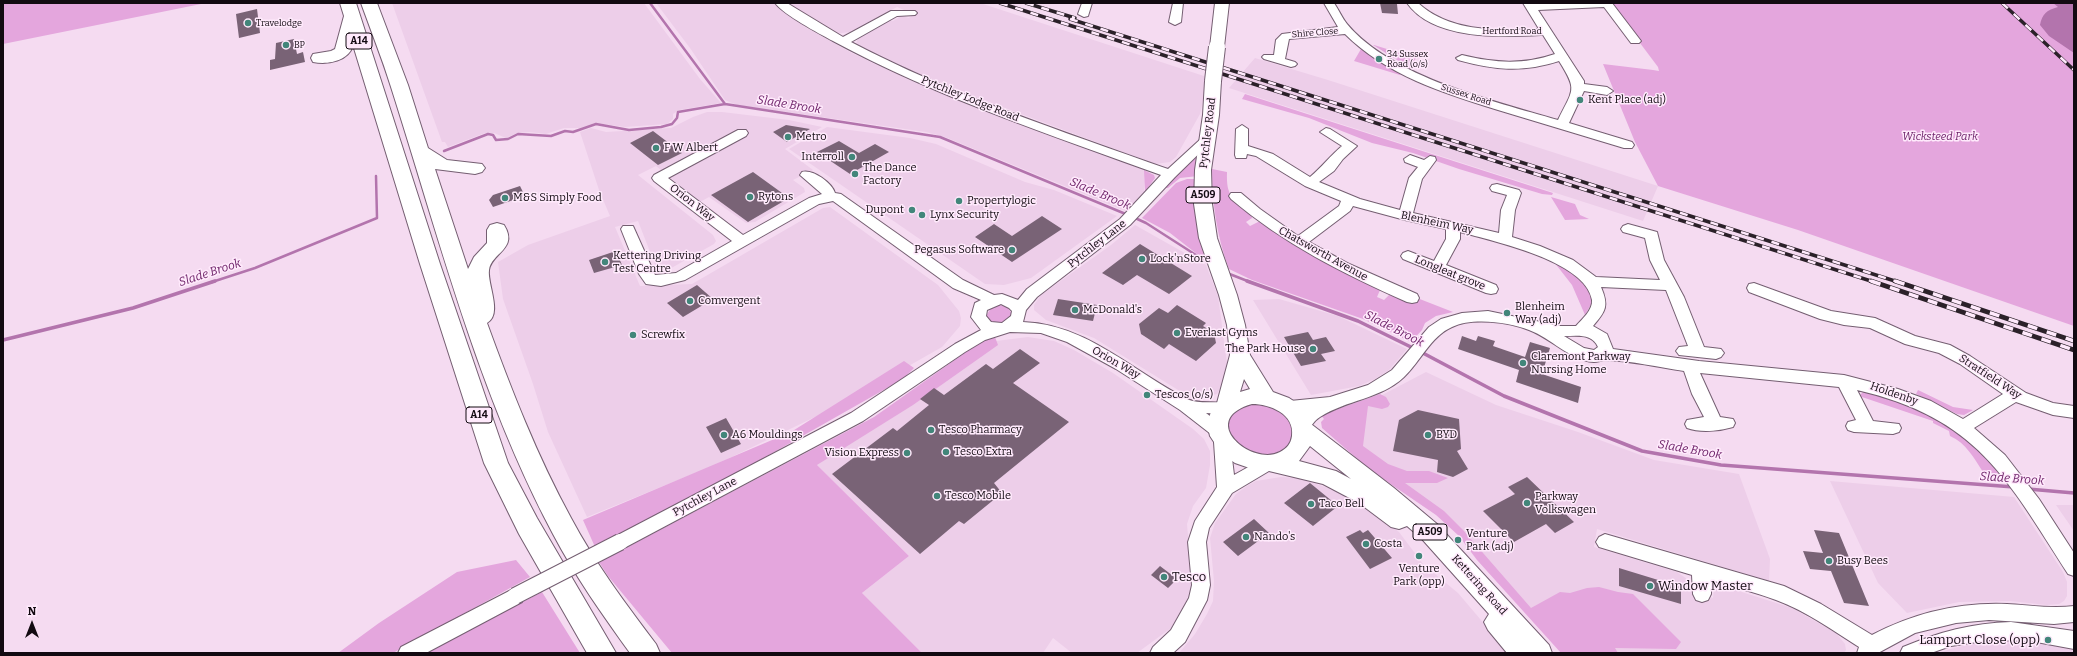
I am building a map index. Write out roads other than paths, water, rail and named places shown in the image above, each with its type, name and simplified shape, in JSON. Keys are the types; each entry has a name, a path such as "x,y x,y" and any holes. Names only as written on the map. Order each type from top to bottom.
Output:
{"highway":[{"name":"A14","path":"369,3 403,95 479,330 524,451 554,512 588,572 646,653"},
{"name":"A14","path":"350,10 434,279 496,463 528,526 602,653"},
{"path":"350,10 345,39 346,47 335,56 320,63 355,67 372,78"},
{"path":"420,151 442,165 475,168"},
{"path":"479,330 483,304 478,269 482,261 498,245 499,236 497,230"}],"main road":[{"name":"Pytchley Road","path":"1222,3 1208,139 1203,170 1203,204 1208,238 1225,284 1236,325 1240,355 1266,397"},
{"name":"Pytchley Road","path":"1226,406 1240,355"},
{"name":"A509","path":"1270,463 1258,462 1237,455 1220,437 1219,415 1226,406 1245,397 1266,397 1286,406 1296,415 1303,427"},
{"path":"1270,463 1286,459 1297,451 1303,441 1303,427"},
{"name":"Kettering Road","path":"1303,427 1429,531 1540,653"},
{"name":"Kettering Road","path":"1270,463 1328,477 1367,497 1392,514 1416,534 1468,589 1522,653"}],"street":[{"name":"Pytchley Lodge Road","path":"780,3 821,31 901,71 978,103 1170,174"},
{"path":"1173,18 1178,3"},
{"name":"Sussex Road","path":"1329,3 1347,30 1375,53 1420,79 1463,95 1628,145"},
{"name":"Hertford Road","path":"1412,3 1430,18 1466,30 1493,33 1547,32"},
{"path":"1530,5 1607,4 1629,37"},
{"path":"1530,5 1575,76 1580,87 1562,125"},
{"path":"842,42 895,13 912,13"},
{"name":"Shire Close","path":"1279,61 1282,40 1286,36 1347,30"},
{"path":"1462,58 1495,66 1520,67 1543,63 1562,56"},
{"path":"1268,57 1291,64"},
{"path":"1580,87 1607,91"},
{"name":"Blenheim Way","path":"1242,129 1242,152 1266,155 1310,183 1349,199 1405,216 1504,239 1568,262 1586,273 1593,282 1600,298 1599,304 1579,332"},
{"path":"1310,183 1329,168 1338,156 1355,143 1326,132"},
{"name":"Orion Way","path":"742,134 659,178 742,242"},
{"name":"Pytchley Lane","path":"1020,310 1032,293 1125,222 1137,211 1170,174 1208,139"},
{"path":"1405,216 1416,178 1428,163 1410,159"},
{"path":"807,175 828,190 830,197"},
{"path":"1497,188 1514,190 1508,210 1506,236 1504,239"},
{"name":"Chatsworth Avenue","path":"1236,196 1261,217 1299,242 1384,293 1412,298"},
{"path":"628,229 646,274 651,280 661,281 680,277 814,201 830,197 841,199 958,284 998,300 1015,304 1020,310 1020,318 1004,328 984,326 958,284"},
{"path":"1299,242 1345,208 1349,199"},
{"path":"1248,224 1261,217"},
{"name":"Longleat grove","path":"1437,268 1452,239 1453,226"},
{"path":"1628,228 1652,233 1654,253 1683,312 1691,351 1716,353"},
{"name":"Longleat grove","path":"1408,256 1491,289"},
{"path":"1593,282 1670,285"},
{"name":"Stratfield Way","path":"1754,288 1837,318 1868,322 1888,329 1897,335 1918,343 1930,344 1948,350 1969,362 2016,395 2049,409 2074,412"},
{"name":"Pytchley Lane","path":"998,300 1032,293"},
{"path":"978,316 986,303 998,300"},
{"name":"Orion Way","path":"1020,310 1042,328"},
{"name":"Pytchley Lane","path":"960,348 973,331 978,316"},
{"path":"1303,427 1310,415 1330,403 1374,389 1398,374 1434,331 1446,324 1462,318 1488,316 1503,318 1537,328 1579,332 1590,331 1602,344 1587,355 1579,332"},
{"name":"Pytchley Lane","path":"408,653 857,417 960,348 980,336 1004,328"},
{"name":"Orion Way","path":"1004,328 1042,328 1072,338 1121,365 1186,406 1220,437"},
{"name":"Holdenby","path":"1602,344 1639,357 1690,366 1844,381 1885,390 1911,399 1962,426 1985,444 2015,478 2074,568"},
{"path":"1690,366 1700,394 1721,423 1693,424"},
{"path":"1844,381 1861,426 1893,428"},
{"path":"1962,426 2016,395"},
{"path":"1286,406 1330,403"},
{"name":"Orion Way","path":"1186,406 1226,406"},
{"path":"1220,437 1225,460 1226,488"},
{"path":"1160,653 1178,636 1198,600 1201,585 1198,542 1201,526 1226,488 1270,463"},
{"path":"1605,542 1778,592 1805,602 1836,621 1868,649 1904,628 1934,618 1960,614 1996,612 2057,616 2074,614"},
{"path":"1700,569 1702,594"},
{"path":"1910,653 1944,638 1978,632 2014,630 2043,633 2074,640"}],"waterway":[{"name":"Slade Brook","path":"650,3 725,104"},
{"name":"Slade Brook","path":"444,151 488,134 493,135 496,140 508,139 518,134 551,136 565,131 573,132 596,124 629,130 661,127 672,124 677,118 678,112 725,104"},
{"name":"Slade Brook","path":"725,104 940,137 1128,215"},
{"name":"Slade Brook","path":"212,282 255,268 377,218 376,176"},
{"name":"Slade Brook","path":"1133,217 1146,223 1210,264"},
{"name":"Slade Brook","path":"1227,273 1250,282"},
{"name":"Slade Brook","path":"3,340 133,308 215,281"},
{"name":"Slade Brook","path":"1247,281 1358,321 1415,349"},
{"name":"Slade Brook","path":"1421,352 1504,396 1642,451 1721,465 2014,487"},
{"name":"Slade Brook","path":"2028,489 2074,493"}],"railway":[{"path":"1000,3 1873,282"},
{"path":"1026,3 1075,18"},
{"path":"2002,3 2074,70"},
{"path":"1070,19 1898,282"},
{"path":"1873,282 2074,350"},
{"path":"1898,282 2074,341"}],"place":[{"name":"Travelodge","path":"248,23"},
{"name":"BP","path":"286,45"},
{"name":"34 Sussex Road (o/s)","path":"1379,59"},
{"name":"Kent Place (adj)","path":"1580,100"},
{"name":"Metro","path":"788,137"},
{"name":"F W Albert","path":"656,148"},
{"name":"Interroll","path":"852,157"},
{"name":"The Dance Factory","path":"855,174"},
{"name":"Rytons","path":"750,197"},
{"name":"M&S Simply Food","path":"505,198"},
{"name":"Propertylogic","path":"959,201"},
{"name":"Dupont","path":"912,210"},
{"name":"Lynx Security","path":"922,215"},
{"name":"Pegasus Software","path":"1012,250"},
{"name":"Lock'nStore","path":"1142,259"},
{"name":"Kettering Driving Test Centre","path":"605,262"},
{"name":"Comvergent","path":"690,301"},
{"name":"McDonald's","path":"1075,310"},
{"name":"Blenheim Way (adj)","path":"1507,313"},
{"name":"Everlast Gyms","path":"1177,333"},
{"name":"Screwfix","path":"633,335"},
{"name":"The Park House","path":"1313,349"},
{"name":"Claremont Parkway Nursing Home","path":"1523,363"},
{"name":"Tescos (o/s)","path":"1147,395"},
{"name":"Tesco Pharmacy","path":"931,430"},
{"name":"A6 Mouldings","path":"724,435"},
{"name":"BYD","path":"1428,435"},
{"name":"Tesco Extra","path":"946,452"},
{"name":"Vision Express","path":"907,453"},
{"name":"Tesco Mobile","path":"937,496"},
{"name":"Parkway Volkswagen","path":"1527,503"},
{"name":"Taco Bell","path":"1311,504"},
{"name":"Nando's","path":"1246,537"},
{"name":"Venture Park (adj)","path":"1458,540"},
{"name":"Costa","path":"1366,544"},
{"name":"Venture Park (opp)","path":"1419,556"},
{"name":"Busy Bees","path":"1829,561"},
{"name":"Tesco","path":"1164,577"},
{"name":"Window Master","path":"1650,586"},
{"name":"Lamport Close (opp)","path":"2048,640"}],"park label":[{"name":"Wicksteed Park","path":"1940,137"}]}
